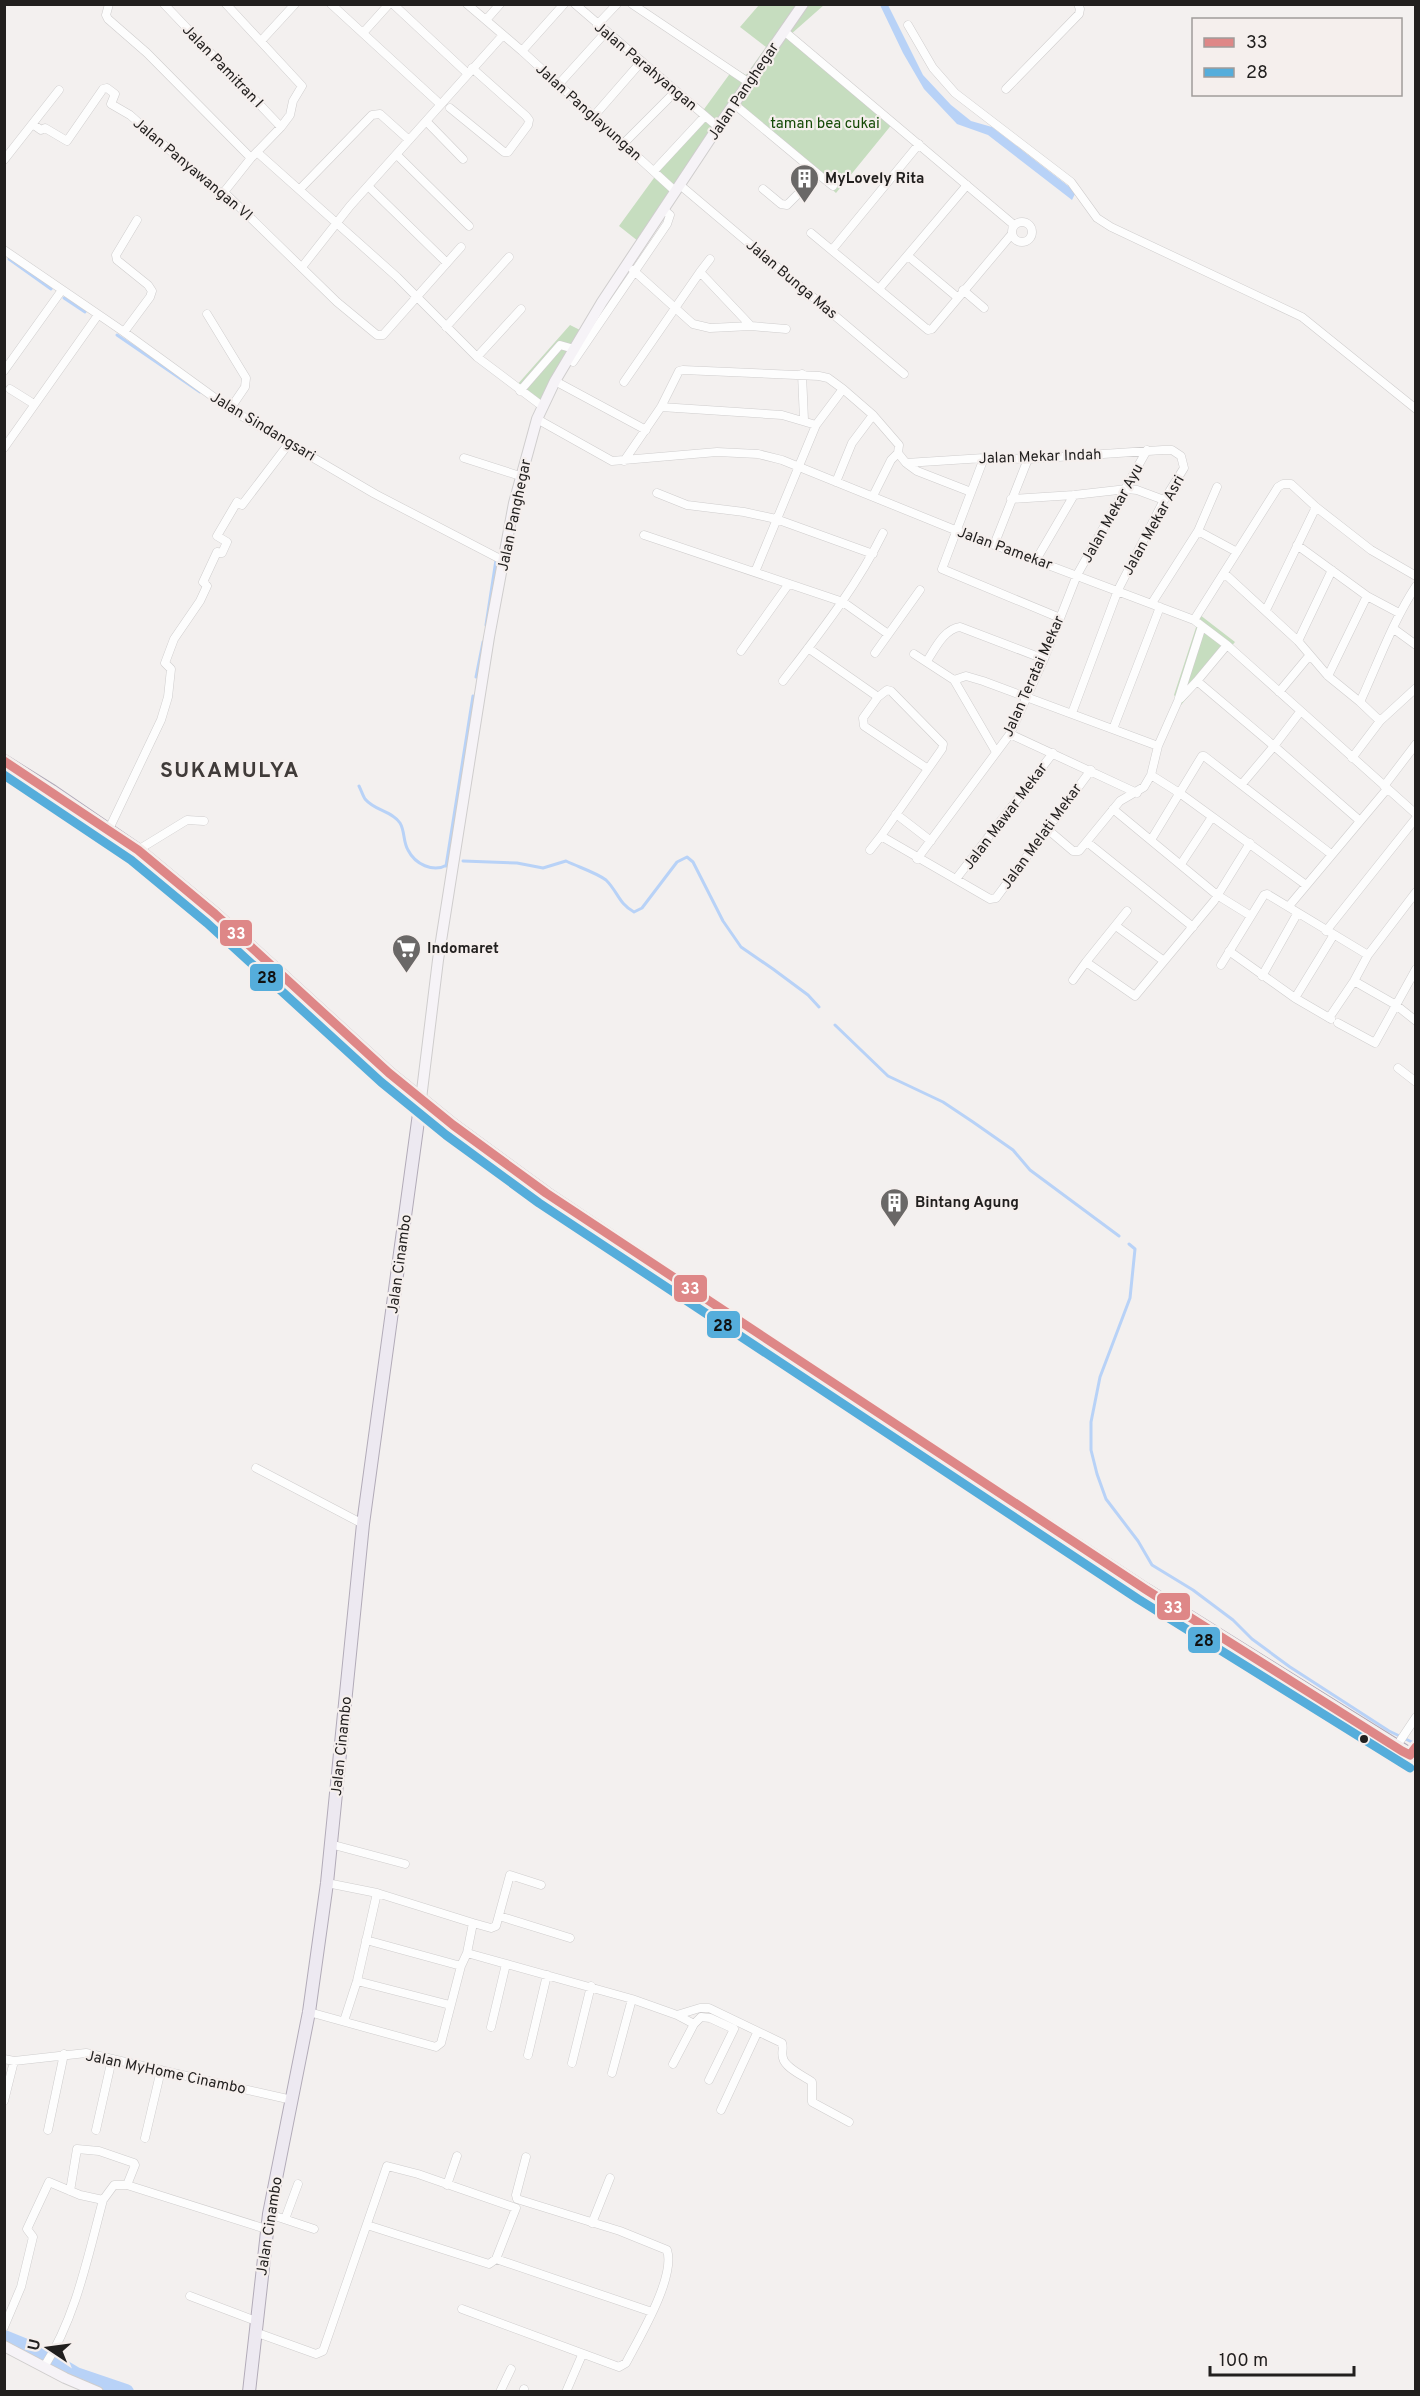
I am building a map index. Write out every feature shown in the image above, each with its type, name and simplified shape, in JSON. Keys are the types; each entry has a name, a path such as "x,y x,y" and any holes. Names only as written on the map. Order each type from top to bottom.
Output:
{"main road":[{"path":"4,761 138,850 215,914 389,1073 538,1188 1145,1589 1401,1739 1414,1752"},
{"name":"Jalan Cinambo","path":"249,2391 266,2229 309,2012 327,1883 363,1524 421,1099"}],"street":[{"path":"109,4 106,15 108,19 147,53 251,158"},
{"name":"Jalan Pamitran I","path":"164,4 281,127"},
{"path":"224,192 290,115 293,101 302,86 226,4"},
{"path":"331,4 440,104"},
{"path":"363,33 391,4 529,120 528,125 508,152 504,152 450,108"},
{"name":"Jalan Panglayungan","path":"467,4 654,171 705,116"},
{"path":"486,20 500,4"},
{"path":"522,51 564,4"},
{"name":"Jalan Parahyangan","path":"575,4 718,127"},
{"path":"597,25 617,4"},
{"path":"632,4 748,82"},
{"name":"Jalan Panghegar","path":"421,1099 438,960 504,561 520,476 537,419 555,381 574,349 631,268 663,209 803,4"},
{"path":"1005,89 1079,14 1078,4"},
{"path":"261,41 290,6"},
{"path":"908,25 933,68 955,93 1071,182 1097,218 1111,227 1302,317 1416,409"},
{"path":"784,31 1014,225"},
{"path":"559,84 606,32"},
{"path":"302,267 368,186 398,156 440,104 503,35"},
{"path":"594,116 641,62"},
{"name":"Jalan Panyawangan VI","path":"34,125 41,130 47,129 67,141 105,87 115,94 111,104 130,115 217,192 224,192 337,302 377,335 383,335 417,298"},
{"path":"4,160 34,125 59,90"},
{"path":"624,143 676,91"},
{"path":"734,104 833,186"},
{"path":"300,189 372,115 380,114 409,140"},
{"path":"426,121 462,159"},
{"path":"832,250 919,144"},
{"path":"258,153 337,222 477,357 542,406"},
{"path":"398,156 469,226"},
{"name":"Jalan Bunga Mas","path":"654,171 678,188 904,374"},
{"path":"763,189 782,204 788,205 818,174"},
{"path":"879,289 967,185"},
{"path":"368,186 447,264"},
{"path":"124,332 152,291 148,285 117,260 116,255 137,220"},
{"path":"811,233 928,330 1011,235 1014,225 1020,222 1026,223 1031,228 1032,235 1028,241 1022,243 1011,235"},
{"path":"417,298 461,247"},
{"name":"Jalan Sindangsari","path":"5,252 124,332 231,409 375,494 504,561"},
{"path":"908,256 960,294 984,308"},
{"path":"446,327 509,257"},
{"path":"624,382 710,259"},
{"path":"573,362 631,268 693,324 786,329"},
{"path":"700,273 751,326"},
{"path":"4,371 62,291"},
{"path":"477,357 521,309"},
{"path":"207,314 246,378 245,387 231,409"},
{"path":"4,448 98,315"},
{"path":"520,391 560,345 574,349"},
{"path":"624,461 661,407 679,371 802,374 828,378 873,416 899,445 898,453 891,460 873,496"},
{"path":"802,374 804,420"},
{"path":"555,381 646,430"},
{"path":"10,389 34,404"},
{"path":"755,572 816,424 843,389"},
{"path":"661,407 782,416 816,424"},
{"path":"837,482 852,443 873,416"},
{"name":"Jalan Pamekar","path":"537,419 612,461 717,452 758,454 782,460 955,530 1194,620 1227,645 1415,814"},
{"path":"109,829 161,720 168,697 171,669 165,664 174,639 200,602 207,586 203,582 215,555 217,552 222,553 227,542 217,536 237,502 242,505 290,442"},
{"name":"Jalan Mekar Indah","path":"906,463 984,458 1028,459 1147,450 1172,450 1182,459"},
{"name":"Jalan Mekar Ayu","path":"1077,575 1147,450"},
{"path":"898,453 917,471 971,492"},
{"path":"464,458 520,476"},
{"path":"984,458 941,566 944,571 1060,618"},
{"path":"994,544 1028,459"},
{"name":"Jalan Mekar Asri","path":"1072,713 1118,590 1164,500 1184,468 1182,459"},
{"path":"1194,620 1282,484 1291,484 1316,507 1371,550 1416,576"},
{"path":"1113,729 1156,605 1198,531 1217,487"},
{"path":"1011,498 1074,495 1127,489 1137,490 1164,500"},
{"path":"657,492 687,505 744,512 776,519 873,554"},
{"path":"1036,560 1074,495"},
{"path":"1266,610 1316,507"},
{"path":"1198,531 1237,552"},
{"path":"783,681 843,602 873,554 883,533"},
{"path":"644,535 843,602 888,634"},
{"path":"1297,544 1367,596 1399,613"},
{"path":"1298,641 1332,570"},
{"path":"1224,573 1298,641 1328,676 1380,721"},
{"name":"Jalan Teratai Mekar","path":"917,859 1010,734 1044,659 1077,575"},
{"path":"741,651 788,585"},
{"path":"1360,702 1394,629 1399,613 1416,586"},
{"path":"876,653 920,590"},
{"path":"1328,676 1367,596"},
{"path":"1046,828 1076,852 1087,842 1113,809 1128,795 1137,793 1144,787 1151,775 1158,746 1178,701 1202,626"},
{"path":"927,661 947,633 960,627 1044,659"},
{"path":"1394,629 1416,645"},
{"path":"1178,701 1227,645"},
{"path":"808,648 878,697"},
{"path":"914,654 954,680 996,752"},
{"path":"1279,692 1309,656"},
{"path":"954,680 966,676 1158,746"},
{"path":"1197,681 1359,820"},
{"path":"1352,758 1380,721 1416,687"},
{"path":"870,850 881,836 896,814 928,769 942,749 943,744 891,691 887,690 878,697 863,718 864,726 928,769"},
{"path":"1242,784 1300,712"},
{"path":"1010,734 1137,793"},
{"path":"1289,906 1386,787 1416,744"},
{"name":"Jalan Mawar Mekar","path":"956,879 1053,753"},
{"path":"1151,840 1204,756 1332,854"},
{"name":"Jalan Melati Mekar","path":"956,879 990,899 996,898 1091,770"},
{"path":"1151,775 1181,794 1306,885"},
{"path":"1113,809 1217,896 1251,915"},
{"path":"896,814 931,841"},
{"path":"1295,998 1329,933 1415,814"},
{"path":"1181,864 1212,817"},
{"path":"138,850 187,820 204,821"},
{"path":"881,836 917,859 956,879"},
{"path":"1087,842 1193,927"},
{"path":"1086,962 1135,996 1217,896 1250,843"},
{"path":"1332,1020 1368,955 1416,892"},
{"path":"1221,965 1251,915 1267,894 1368,955"},
{"path":"1073,980 1127,911"},
{"path":"1262,976 1297,914"},
{"path":"1116,926 1164,961"},
{"path":"1230,951 1295,998 1374,1043 1416,969"},
{"path":"1354,981 1396,1005 1416,1021"},
{"path":"1398,1068 1416,1082"},
{"path":"256,1468 363,1524"},
{"path":"1401,1739 1416,1717"},
{"path":"330,1844 405,1864"},
{"path":"327,1883 376,1893 494,1928 510,1875 541,1885"},
{"path":"344,2021 357,1981 376,1893"},
{"path":"499,1916 570,1938"},
{"path":"309,2012 436,2047 441,2043 461,1966 467,1953 473,1923"},
{"path":"366,1940 461,1966"},
{"path":"467,1953 591,1986 676,2015 694,2024"},
{"path":"491,2027 506,1964"},
{"path":"528,2055 547,1975"},
{"path":"357,1981 450,2005"},
{"path":"572,2063 591,1986"},
{"path":"612,2073 632,1999"},
{"path":"676,2015 700,2008 709,2008 782,2043 783,2059 786,2065 812,2082 812,2102 849,2122"},
{"path":"674,2064 694,2024 701,2018 710,2018 734,2029 709,2080"},
{"path":"721,2110 757,2033"},
{"name":"Jalan MyHome Cinambo","path":"4,2059 14,2061 86,2053 292,2100"},
{"path":"48,2130 64,2054"},
{"path":"96,2130 112,2059"},
{"path":"4,2101 14,2061"},
{"path":"145,2138 161,2070"},
{"path":"70,2191 77,2149 99,2151 134,2163 128,2185"},
{"path":"447,2185 457,2156"},
{"path":"367,2225 489,2264 496,2259 516,2208 517,2193 526,2157"},
{"path":"190,2296 316,2354 321,2354 387,2166 418,2174 516,2208"},
{"path":"592,2223 610,2178"},
{"path":"4,2327 21,2287 26,2258 33,2237 27,2229 49,2182 70,2191 103,2200"},
{"path":"285,2219 298,2184"},
{"path":"45,2366 77,2294 103,2200 114,2185 128,2185 266,2229"},
{"path":"462,2309 619,2367 623,2366 651,2312 670,2259 667,2250 620,2231 517,2199"},
{"path":"269,2214 314,2229"},
{"path":"496,2259 651,2312"},
{"path":"4,2346 98,2391"},
{"path":"566,2391 582,2355"},
{"path":"500,2391 511,2369"}],"green space":[{"name":"taman bea cukai","path":"759,5 824,5 790,35 893,123 836,193 736,102 643,245 619,226 734,68 746,75 766,47 740,27"},
{"path":"570,325 584,332 544,404 517,385"},
{"path":"1200,615 1235,642 1181,705 1174,695"}],"water":[{"path":"880,5 888,5 923,75 951,105 971,121 992,127 1076,192 1072,200 988,135 957,124 924,89 903,53"}],"waterway":[{"path":"9,259 51,289"},
{"path":"64,298 85,312"},
{"path":"117,335 200,392"},
{"path":"486,625 496,560"},
{"path":"476,677 483,642"},
{"path":"446,866 473,696"},
{"path":"359,786 369,803 397,819 403,829 406,847 415,859 430,867 447,865"},
{"path":"463,861 517,863 543,868 566,861 606,880 625,905 634,912 642,908 677,862 687,857 693,862 723,921 741,947 808,995 819,1007"},
{"path":"835,1025 888,1076 943,1102 973,1122 1013,1150 1030,1170 1119,1236"},
{"path":"1129,1244 1135,1249 1130,1298 1100,1377 1091,1422 1091,1450 1106,1499 1138,1541 1152,1565 1193,1590 1290,1667 1389,1731 1416,1744"},
{"path":"4,2338 36,2351 76,2375 126,2392"}],"transit line":[{"name":"33","path":"4,761 138,850 215,914 389,1073 453,1125 546,1193 1145,1589 1402,1751 1410,1755 1416,1747"},
{"name":"28","path":"4,775 131,860 207,923 381,1082 446,1135 539,1203 1138,1599 1410,1768"}],"place":[{"name":"MyLovely Rita","path":"804,204"},
{"name":"Indomaret","path":"406,974"},
{"name":"Bintang Agung","path":"894,1228"}],"district":[{"name":"SUKAMULYA","path":"230,770"}]}
